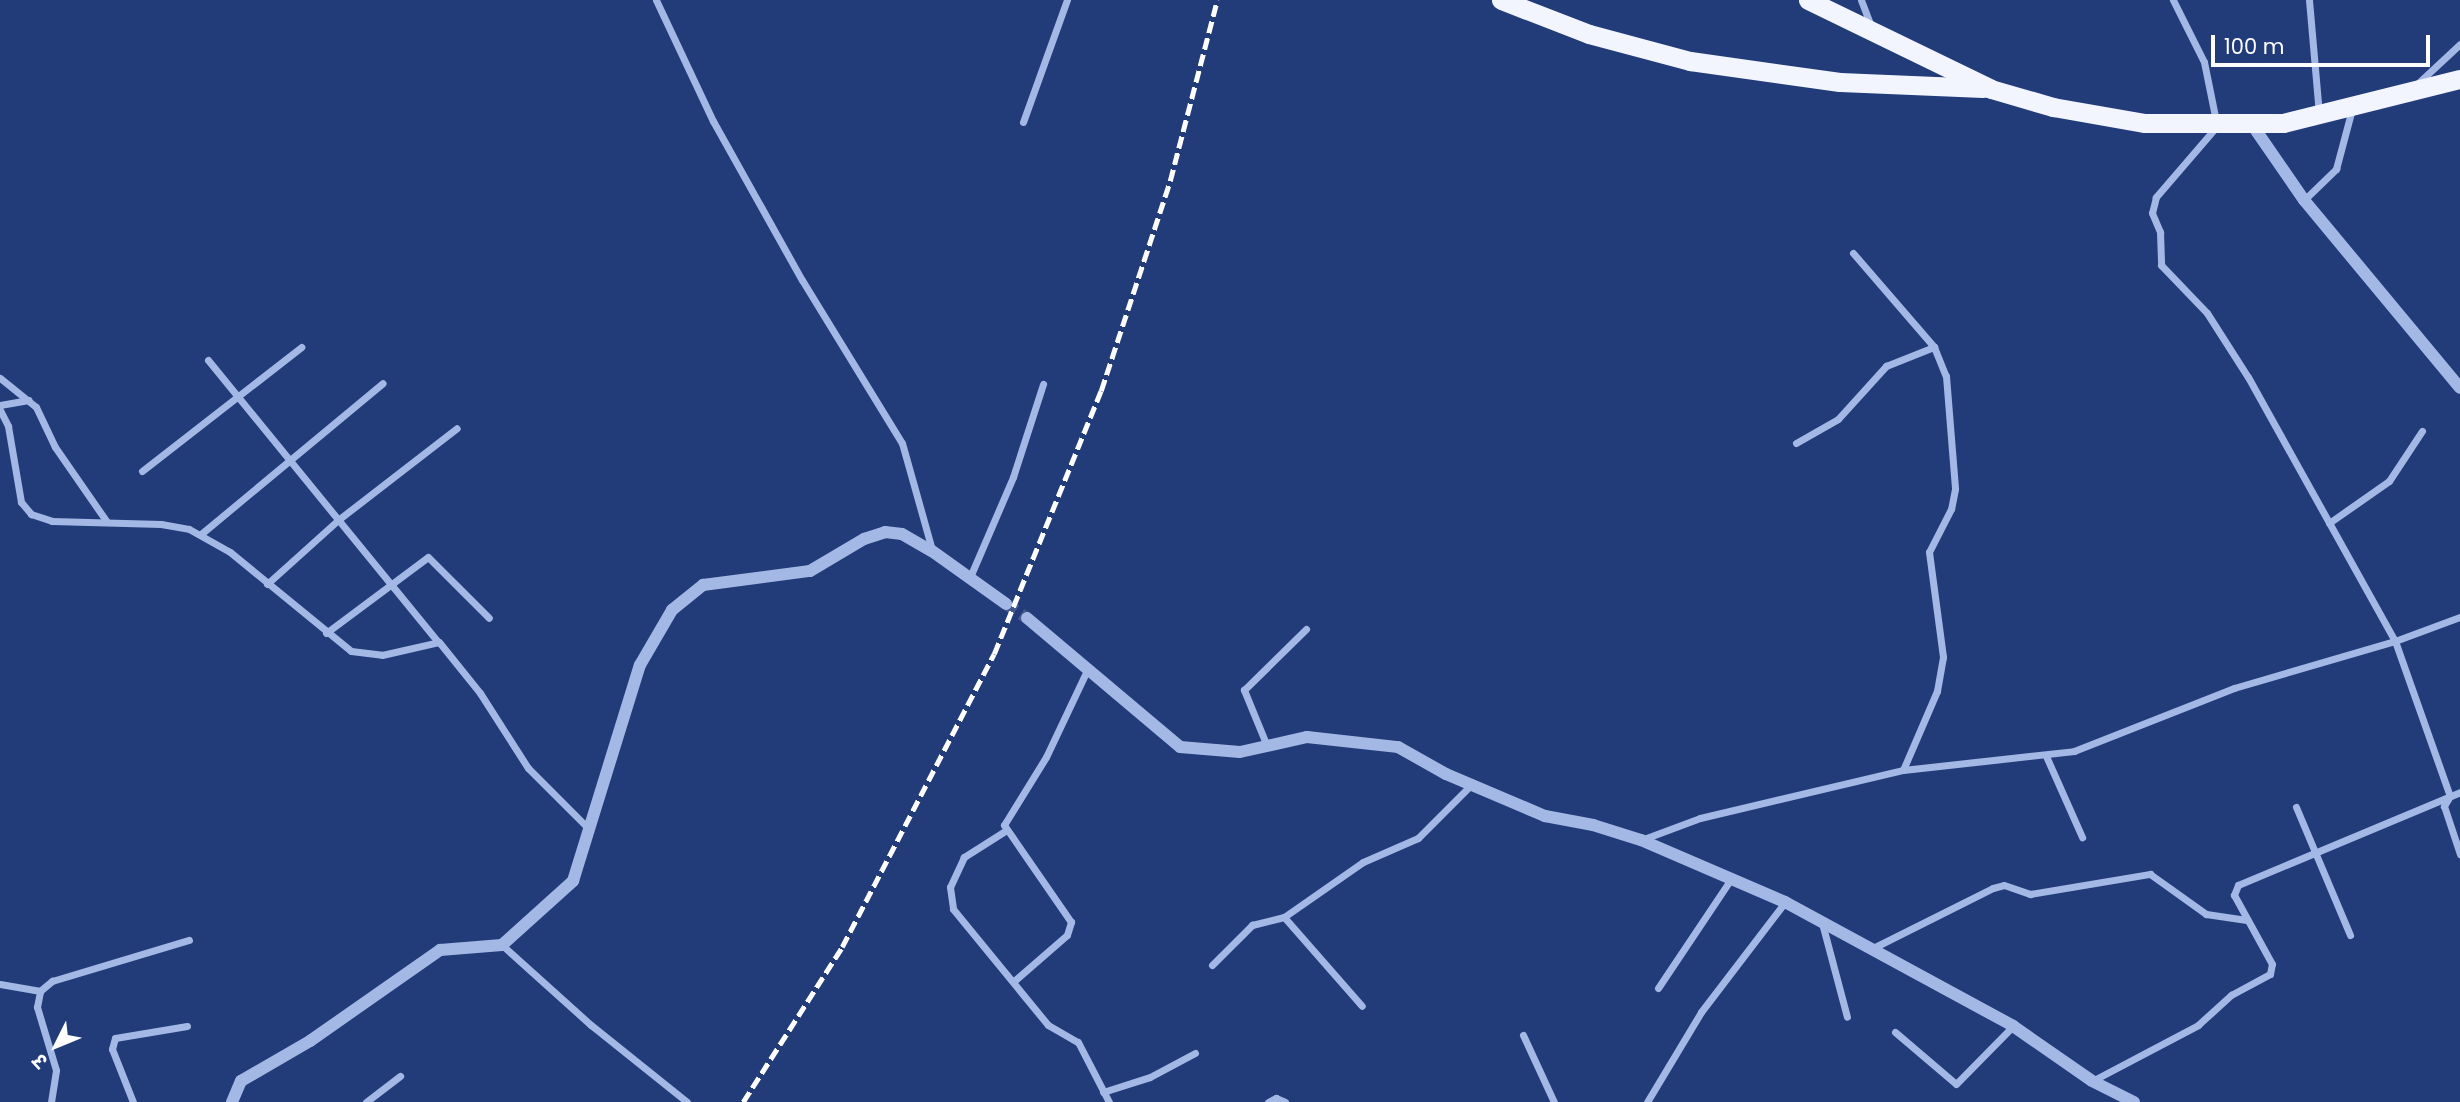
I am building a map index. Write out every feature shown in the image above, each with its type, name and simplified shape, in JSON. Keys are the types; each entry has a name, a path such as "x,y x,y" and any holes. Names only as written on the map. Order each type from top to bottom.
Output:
{"highway":[{"path":"1501,0 1589,34 1690,61 1840,82 1991,89 2110,118 2253,126 2352,109 2460,79"},
{"path":"1808,0 1991,89"}],"street":[{"path":"656,0 751,189 902,443 932,551"},
{"path":"1023,122 1067,0"},
{"path":"1861,0 1873,32"},
{"path":"2174,0 2204,62 2217,126 2156,197 2152,213 2160,232 2161,265 2207,313 2395,641 2450,796"},
{"path":"2309,0 2319,115"},
{"path":"2406,94 2460,44"},
{"path":"2304,200 2336,169 2352,109"},
{"path":"2253,126 2304,200 2460,388"},
{"path":"1853,253 1934,347 1946,376 1955,489 1951,509 1929,552 1943,657 1937,691 1903,770"},
{"path":"142,471 301,346"},
{"path":"1796,443 1838,419 1886,366 1934,347"},
{"path":"208,360 466,675 528,768 588,828"},
{"path":"0,378 29,400 107,522"},
{"path":"201,534 383,383"},
{"path":"970,577 1013,477 1043,384"},
{"path":"0,405 29,400"},
{"path":"0,410 8,426 24,508 52,520 161,523 201,534 326,633 367,656 439,642"},
{"path":"267,584 338,520 457,428"},
{"path":"2329,523 2389,481 2422,431"},
{"path":"232,1102 241,1081 310,1041 440,950 502,945 573,880 588,828 612,766 640,665 681,600 715,582 810,571 864,539 885,532 902,534 932,551 1006,604"},
{"path":"326,633 428,557 489,618"},
{"path":"1641,840 1700,818 1903,770 2074,751 2234,688 2395,641 2460,617"},
{"path":"1027,618 1089,667 1180,747 1214,753 1307,737 1369,741 1398,747 1545,816 1593,825 1641,840 1785,902 2013,1026 2092,1081 2126,1100"},
{"path":"1267,746 1244,690 1306,629"},
{"path":"1089,667 1004,831 964,857 948,897 953,909 1048,1025 1078,1042 1109,1102"},
{"path":"2046,756 2082,837"},
{"path":"1212,965 1252,925 1284,917 1363,862 1418,838 1473,783"},
{"path":"2092,1081 2198,1026 2231,995 2270,974 2272,964 2234,895 2238,885 2460,792"},
{"path":"2450,796 2444,806 2460,854"},
{"path":"2295,807 2350,935"},
{"path":"1004,831 1071,922 1067,935 1014,981"},
{"path":"1871,949 2004,885 2030,894 2150,874 2206,914 2247,920"},
{"path":"1658,988 1731,879"},
{"path":"1647,1102 1701,1012 1785,902"},
{"path":"1284,917 1363,1006"},
{"path":"1822,921 1847,1017"},
{"path":"51,1102 56,1070 37,1007 40,990 52,981 189,940"},
{"path":"502,945 591,1025 687,1102"},
{"path":"0,984 40,990"},
{"path":"133,1102 112,1049 115,1038 187,1026"},
{"path":"1895,1032 1956,1084 2013,1026"},
{"path":"1522,1035 1554,1102"},
{"path":"1103,1092 1150,1077 1195,1053"},
{"path":"366,1102 375,1099 400,1076"},
{"path":"1268,1102 1285,1102"}],"tunnel":[{"path":"1006,604 1027,618"}],"railway":[{"path":"743,1102 842,947 994,654 1101,391 1170,181 1217,0"}]}
